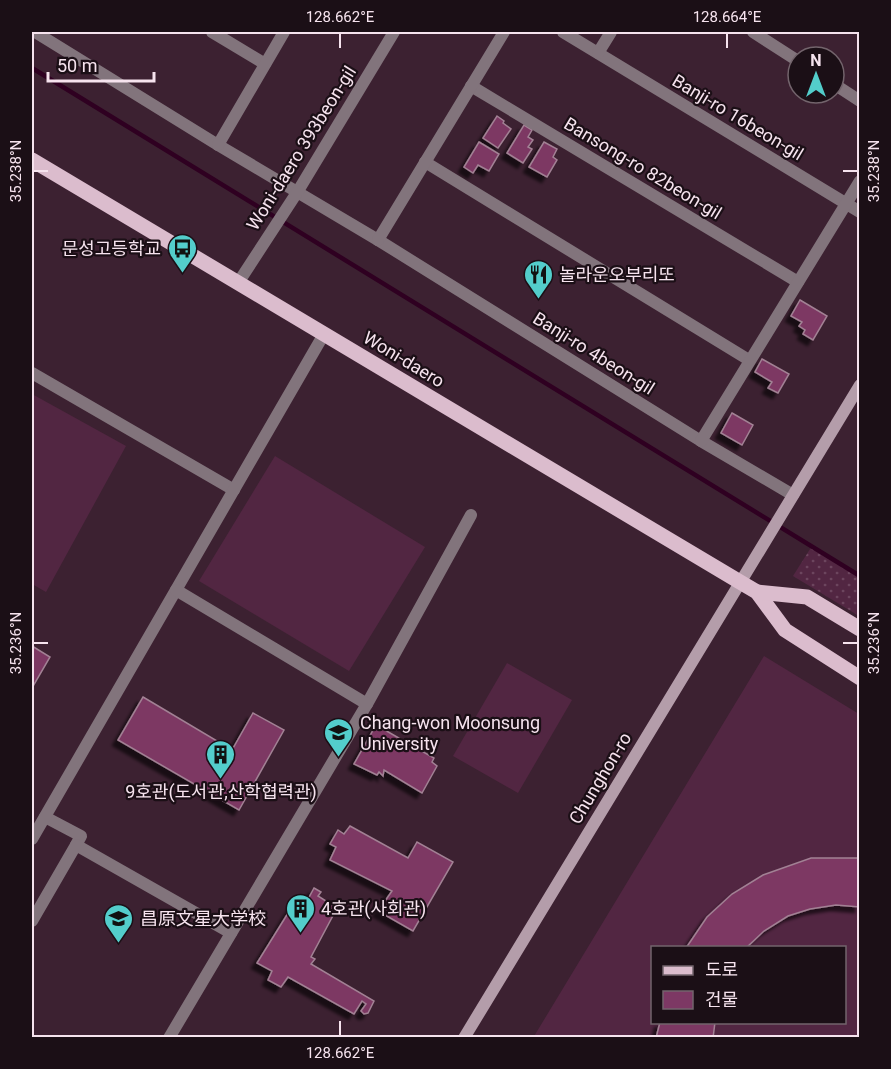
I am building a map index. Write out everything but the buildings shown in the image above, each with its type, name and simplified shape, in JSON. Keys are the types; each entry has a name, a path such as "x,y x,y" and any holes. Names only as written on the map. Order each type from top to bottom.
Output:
{"main road":[{"name":"Woni-daero","path":"32,160 757,592 785,630 860,678"},
{"path":"791,499 860,385"},
{"name":"Chunghon-ro","path":"464,1038 791,499"},
{"name":"Woni-daero","path":"757,592 807,597 860,629"}],"street":[{"name":"Banji-ro 4beon-gil","path":"35,32 378,240 791,499"},
{"path":"212,32 265,64"},
{"path":"218,145 284,32"},
{"name":"Woni-daero 393beon-gil","path":"238,283 298,191 394,32"},
{"path":"378,240 504,32"},
{"name":"Banji-ro 16beon-gil","path":"563,32 860,212"},
{"path":"598,53 611,32"},
{"path":"753,32 786,53"},
{"name":"Bansong-ro 82beon-gil","path":"471,86 798,282"},
{"path":"846,92 860,101"},
{"path":"425,162 749,360"},
{"path":"701,441 860,181"},
{"path":"32,839 324,334"},
{"path":"32,373 234,490"},
{"path":"169,1038 367,704 471,515"},
{"path":"176,590 367,704"},
{"path":"32,921 81,836 45,817"},
{"path":"76,845 231,933"}],"shaded area":[{"path":"32,394 126,446 46,592 32,584"},
{"path":"275,456 425,547 349,671 199,581"},
{"path":"812,546 859,575 859,616 793,576"},
{"path":"764,656 859,714 859,1037 533,1038"},
{"path":"507,663 572,700 518,793 453,756"}],"waterway":[{"path":"32,68 860,576"}],"place":[{"name":"문성고등학교","path":"182,274"},
{"name":"놀라운오부리또","path":"538,300"},
{"name":"Chang-won Moonsung University","path":"339,758"},
{"name":"9호관(도서관,산학협력관)","path":"221,780"},
{"name":"4호관(사회관)","path":"300,934"},
{"name":"昌原文星大学校","path":"119,944"}]}
